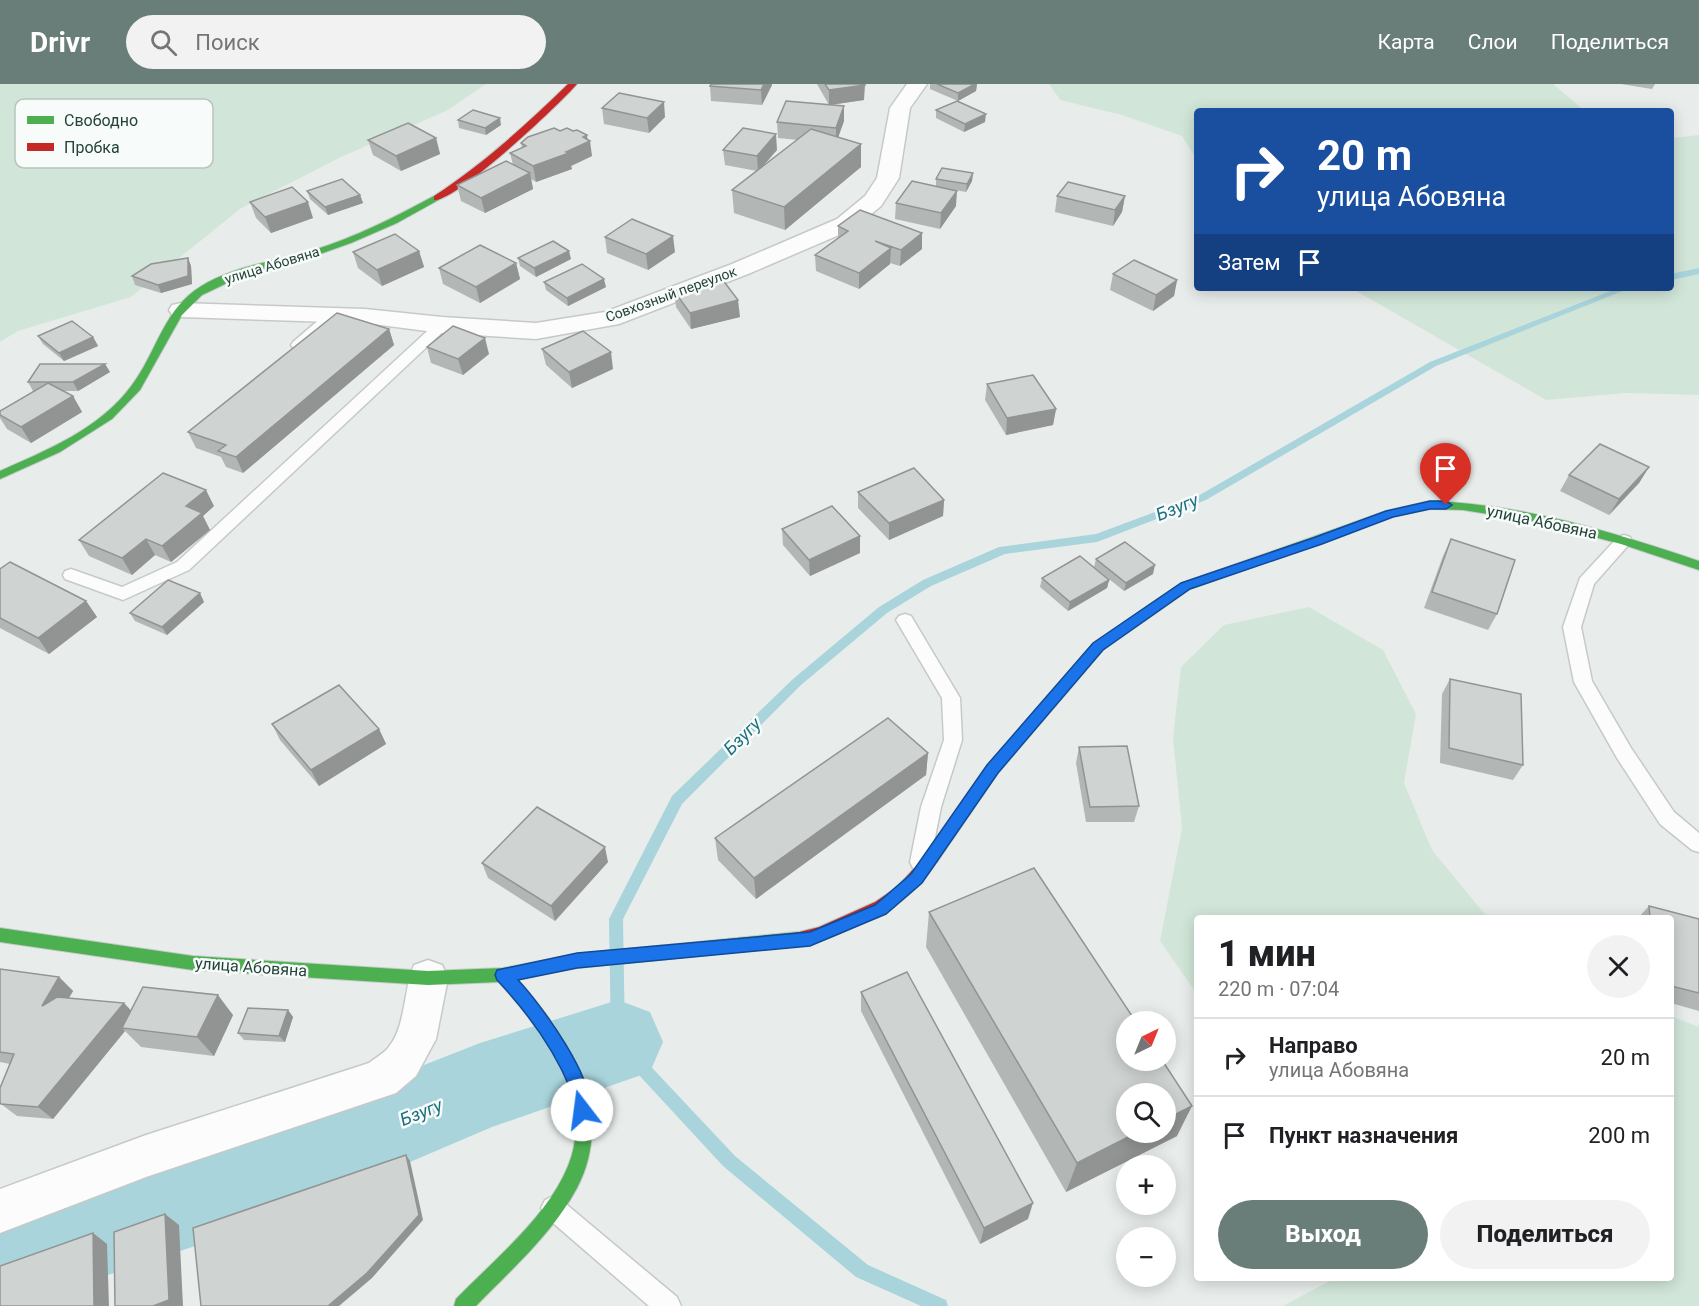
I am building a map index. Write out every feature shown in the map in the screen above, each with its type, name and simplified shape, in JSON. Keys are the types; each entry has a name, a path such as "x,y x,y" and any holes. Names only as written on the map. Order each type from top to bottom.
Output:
{"street":[{"name":"улица Абовяна","path":"0,475 41,456 90,428 128,398 153,361 181,310 196,294 220,282 328,248 381,227 425,203 468,178 573,84"},
{"name":"Совхозный переулок","path":"181,310 333,315 536,331 610,319 740,270 845,224 873,201 888,178 900,108 917,84"},
{"name":"улица Абовяна","path":"0,935 193,963 428,978 503,975 577,961 810,939 880,909 917,879 993,769 1098,647 1186,586 1390,514 1430,505 1463,506 1533,517 1624,541 1699,566"},
{"path":"463,1306 553,1208 578,1167 585,1130 579,1089 552,1036 529,1003 503,975"},
{"path":"0,1211 146,1156 381,1079 402,1062 416,1039 428,978"}],"lane":[{"path":"291,352 333,315"},
{"path":"71,575 123,594 183,566 442,325"},
{"path":"1624,541 1587,582 1572,627 1583,682 1624,753 1667,818 1699,844"},
{"path":"905,620 951,698 954,740 931,807 917,879"},
{"path":"553,1208 668,1306"}],"green space":[{"path":"0,84 486,84 448,110 341,157 240,209 131,297 18,331 0,342"},
{"path":"1049,84 1553,84 1581,108 1194,108 1194,155 1182,136 1122,115 1060,100"},
{"path":"1699,135 1699,395 1626,393 1546,400 1356,291 1674,291 1674,138"},
{"path":"1309,607 1383,650 1416,714 1404,783 1432,850 1486,915 1194,915 1194,990 1160,941 1182,828 1173,738 1181,667 1224,625"},
{"path":"1674,1017 1699,1027 1699,1306 1283,1306 1329,1281 1674,1281"}],"building":[{"path":"711,84 764,84 761,90 710,86"},
{"path":"825,84 864,84 865,85 829,90"},
{"path":"937,84 975,84 958,93"},
{"path":"619,93 664,102 647,118 602,108"},
{"path":"786,101 844,106 836,128 777,122"},
{"path":"957,101 986,114 965,124 936,110"},
{"path":"473,110 500,118 485,128 458,120"},
{"path":"408,123 436,138 396,156 368,140"},
{"path":"554,128 560,131 567,128 577,130 587,135 583,137 590,141 566,152 569,153 533,166 510,153 526,146 521,143 528,137"},
{"path":"743,128 776,134 757,156 723,150"},
{"path":"811,129 861,144 784,207 732,190"},
{"path":"506,161 530,173 481,198 457,185"},
{"path":"942,168 973,173 967,184 936,179"},
{"path":"342,179 360,195 325,207 307,191"},
{"path":"912,181 957,191 941,213 896,203"},
{"path":"1068,182 1125,196 1115,210 1057,196"},
{"path":"292,187 308,202 265,217 250,202"},
{"path":"860,210 922,233 901,250 875,241 891,248 859,273 815,255 848,231 838,226"},
{"path":"632,219 673,236 646,254 605,237"},
{"path":"395,234 419,251 377,270 353,252"},
{"path":"553,241 569,251 534,268 518,258"},
{"path":"480,245 516,263 476,287 439,268"},
{"path":"188,258 188,276 158,285 132,276 151,264"},
{"path":"1134,260 1177,280 1156,295 1113,274"},
{"path":"582,264 604,279 567,298 544,282"},
{"path":"722,279 738,300 690,313 674,291"},
{"path":"337,313 389,329 236,457 218,451 226,445 188,432"},
{"path":"72,321 93,337 59,353 38,336"},
{"path":"453,326 485,338 458,359 427,347"},
{"path":"583,331 611,352 569,372 542,349"},
{"path":"40,364 105,364 73,382 28,382"},
{"path":"1033,375 1056,409 1007,418 987,384"},
{"path":"48,383 73,396 21,427 0,415 0,411"},
{"path":"1600,444 1649,467 1619,499 1569,475"},
{"path":"914,468 944,500 889,523 858,492"},
{"path":"163,473 206,490 186,506 202,513 162,546 146,539 122,558 79,540"},
{"path":"832,506 860,536 809,560 782,529"},
{"path":"1451,539 1515,560 1497,614 1432,592"},
{"path":"1125,542 1155,565 1126,583 1096,559"},
{"path":"1080,556 1109,580 1070,602 1042,578"},
{"path":"10,562 86,601 38,638 0,618 0,569"},
{"path":"168,580 200,593 162,627 130,613"},
{"path":"1450,679 1521,694 1523,765 1449,748"},
{"path":"339,685 379,729 311,770 272,724"},
{"path":"888,718 928,753 754,878 715,838"},
{"path":"1127,746 1139,806 1090,807 1079,747"},
{"path":"537,807 605,847 551,906 482,863"},
{"path":"1034,868 1129,1011 1116,1011 1116,1071 1169,1071 1192,1106 1176,1114 1176,1083 1116,1083 1116,1143 1077,1163 929,912"},
{"path":"1649,906 1699,919 1699,993 1674,987 1674,915 1650,915"},
{"path":"0,969 59,977 42,1006 57,997 124,1003 38,1107 1,1104 0,1102 0,1088 14,1054 0,1052"},
{"path":"907,972 1033,1203 984,1228 861,992"},
{"path":"143,987 218,995 197,1037 122,1028"},
{"path":"248,1008 288,1010 279,1036 238,1033"},
{"path":"406,1155 419,1215 367,1273 328,1306 201,1306 193,1228"},
{"path":"165,1214 169,1300 153,1306 115,1306 114,1232"},
{"path":"93,1233 94,1306 0,1306 0,1266"}],"waterway":[{"name":"Бзугу","path":"1674,276 1699,271"},
{"name":"Бзугу","path":"940,1306 862,1271 729,1161 618,1042 616,919 677,800 797,682 883,610 927,583 1003,550 1097,538 1202,498 1433,364 1618,291"},
{"name":"Бзугу","path":"0,1261 279,1170 480,1087 618,1042"}],"traffic: fast":[{"path":"0,475 74,440 108,417 136,388 178,313 198,293 225,278 348,241 437,198"},
{"path":"932,858 993,769 1098,647 1186,586 1390,514 1430,505 1463,506 1533,517 1624,541 1699,566"},
{"path":"0,935 193,963 428,978 503,975 577,961 797,939"},
{"path":"463,1306 527,1239 558,1201 578,1165 584,1138 583,1112 577,1087 567,1062 537,1015 503,975"}],"traffic: jam":[{"path":"437,198 491,159 573,84"},
{"path":"797,939 825,932 881,906 912,882 932,858"}],"route":[{"path":"582,1110 579,1089 552,1036 529,1003 503,975 577,961 810,939 880,909 917,879 993,769 1098,647 1186,586 1390,514 1430,505 1446,505"}]}
